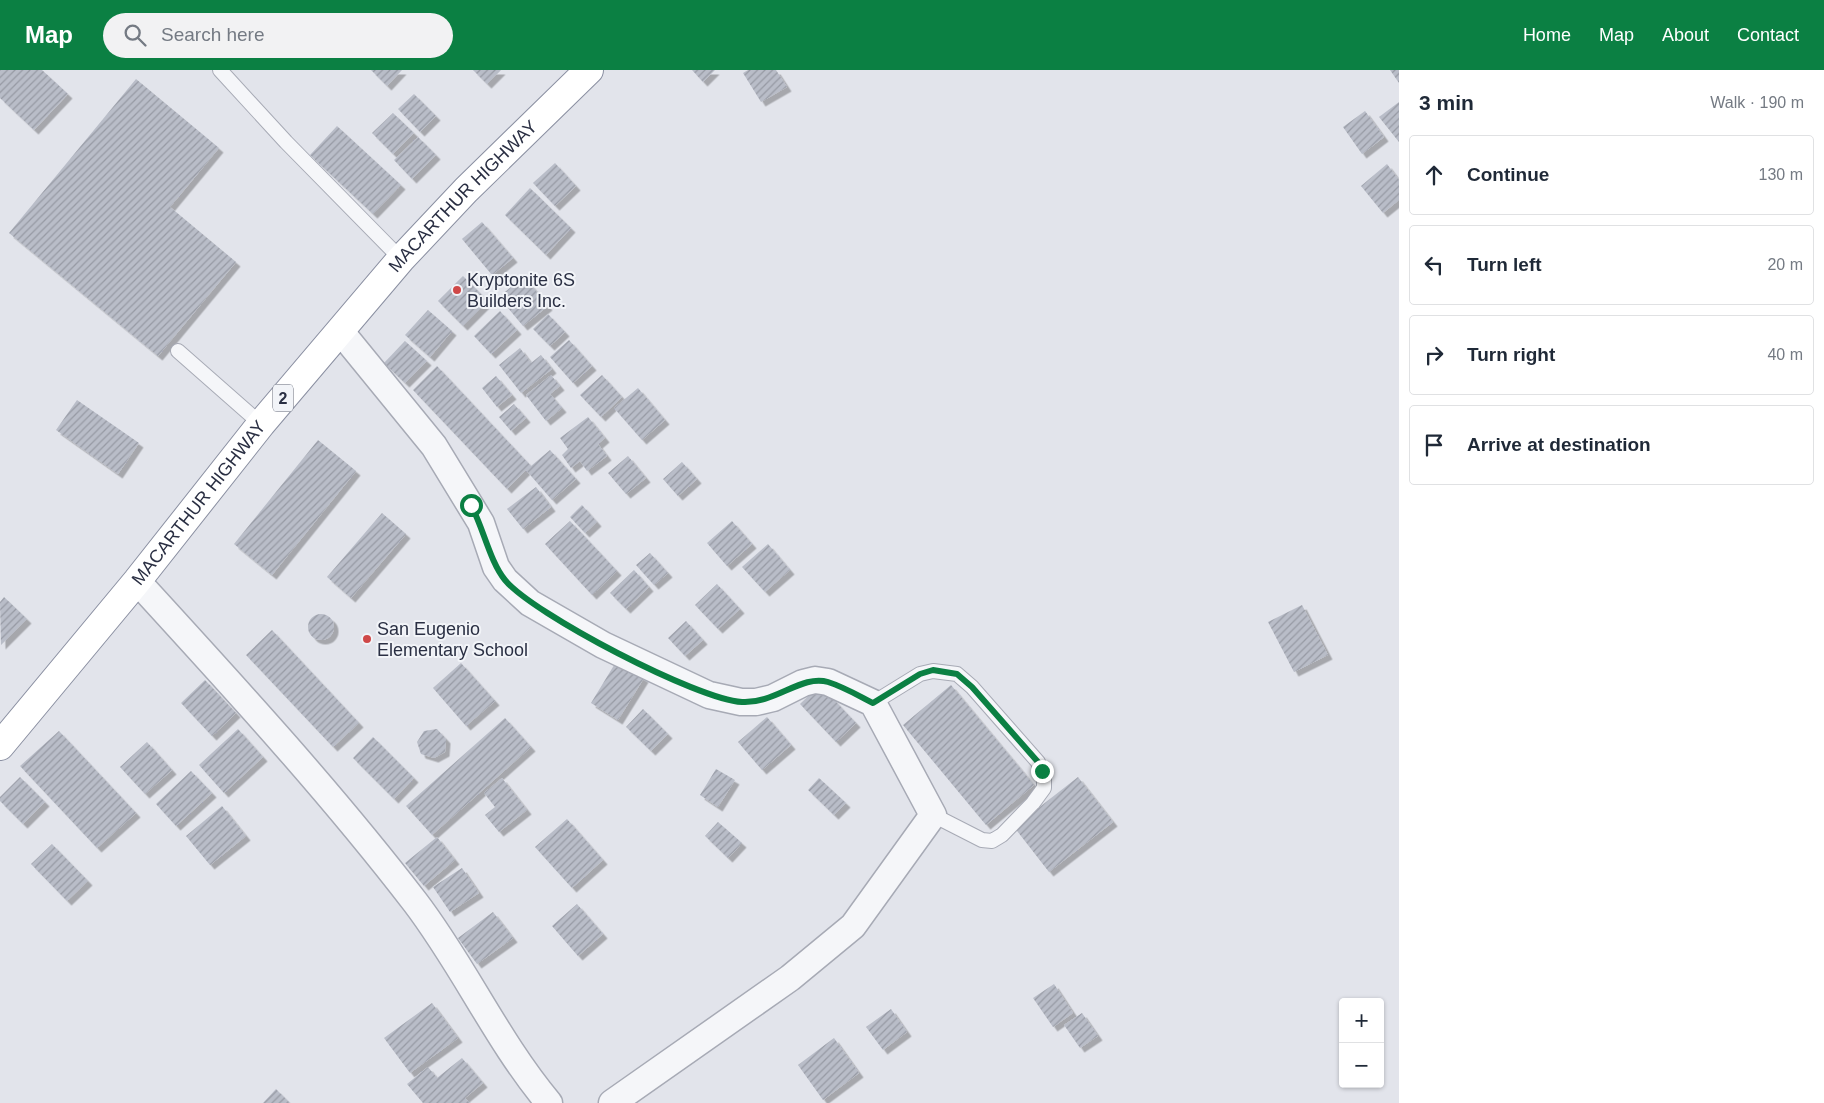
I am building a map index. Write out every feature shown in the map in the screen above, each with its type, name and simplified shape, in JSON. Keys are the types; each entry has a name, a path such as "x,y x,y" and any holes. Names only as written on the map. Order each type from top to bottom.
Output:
{"highway":[{"name":"MACARTHUR HIGHWAY","path":"0,746 137,581 261,424 401,259 466,190 589,70"}],"street":[{"path":"341,332 434,446 481,523 496,567 505,580 530,603 603,646 709,695 741,702 756,702 773,698 803,682 815,680 828,682 873,703 932,815 853,926 790,978 612,1103"},
{"path":"137,581 306,767 415,902 527,1076 549,1103"}],"lane":[{"path":"220,70 286,142 401,259"},
{"path":"178,351 261,424"},
{"path":"873,703 920,674 933,670 957,674 972,687 1038,762 1044,780 1044,788 1033,804 1002,835 992,841 982,840 932,815"}],"building":[{"path":"0,70 42,70 68,94 34,130 0,98"},
{"path":"371,70 402,70 387,86"},
{"path":"473,70 501,70 487,84"},
{"path":"692,70 715,70 703,82"},
{"path":"748,70 776,70 787,87 761,102 743,73"},
{"path":"1390,70 1399,70 1399,83"},
{"path":"136,79 219,148 170,207 236,262 158,356 9,233"},
{"path":"414,94 436,116 420,132 398,109"},
{"path":"1399,102 1399,142 1379,117"},
{"path":"1365,111 1384,137 1362,154 1343,127"},
{"path":"393,113 414,133 393,154 372,133"},
{"path":"337,126 401,185 373,214 310,155"},
{"path":"418,137 436,155 412,179 394,160"},
{"path":"555,163 576,186 555,206 533,183"},
{"path":"1387,164 1399,180 1399,200 1383,213 1361,186"},
{"path":"530,188 571,228 546,255 505,215"},
{"path":"482,222 513,258 492,275 462,239"},
{"path":"463,276 488,301 463,326 438,301"},
{"path":"524,276 548,306 523,326 499,297"},
{"path":"428,310 452,331 430,357 405,335"},
{"path":"500,311 517,330 491,354 474,336"},
{"path":"548,314 565,332 550,346 533,329"},
{"path":"569,340 592,366 573,383 550,357"},
{"path":"405,341 427,361 405,383 384,363"},
{"path":"520,348 531,363 541,355 552,369 521,393 499,365"},
{"path":"437,366 531,466 550,450 576,479 552,500 526,470 507,489 413,390"},
{"path":"551,375 560,386 550,394 562,408 546,421 526,395"},
{"path":"602,375 622,397 601,417 580,395"},
{"path":"496,376 512,395 497,407 482,388"},
{"path":"638,388 665,420 642,440 614,408"},
{"path":"77,400 139,443 118,474 56,430"},
{"path":"514,404 526,418 511,431 499,417"},
{"path":"588,417 605,438 598,444 607,456 587,471 580,461 571,468 562,455 568,449 560,438"},
{"path":"318,440 356,471 272,575 234,544"},
{"path":"628,456 646,478 626,494 608,473"},
{"path":"682,462 697,479 678,496 663,479"},
{"path":"536,487 551,507 523,529 507,509"},
{"path":"582,505 597,522 585,533 570,517"},
{"path":"382,513 406,534 351,598 327,577"},
{"path":"570,521 617,571 592,595 545,544"},
{"path":"732,521 752,544 727,566 707,543"},
{"path":"768,544 790,570 765,592 742,567"},
{"path":"650,553 668,573 654,585 636,565"},
{"path":"634,570 649,587 626,609 610,593"},
{"path":"717,584 740,609 718,629 695,605"},
{"path":"4,597 27,619 1,645 0,602"},
{"path":"1302,605 1328,655 1294,672 1268,622"},
{"path":"321,614 330,618 334,627 330,636 321,640 312,636 308,627 312,618"},
{"path":"686,621 703,640 685,656 668,638"},
{"path":"272,630 359,723 333,747 246,655"},
{"path":"616,662 644,678 618,720 591,703"},
{"path":"461,663 495,701 466,726 433,688"},
{"path":"205,680 236,713 212,736 181,703"},
{"path":"820,685 856,723 836,742 800,704"},
{"path":"951,685 1034,785 986,825 903,725"},
{"path":"643,709 668,734 651,751 626,727"},
{"path":"767,717 791,745 762,770 738,742"},
{"path":"505,718 531,747 432,835 406,806"},
{"path":"238,729 263,757 224,793 199,765"},
{"path":"437,729 446,739 445,752 434,758 421,754 417,742 424,731"},
{"path":"59,731 136,813 97,848 20,766"},
{"path":"373,737 414,778 394,799 353,758"},
{"path":"147,742 172,770 145,794 120,767"},
{"path":"716,769 735,780 718,807 700,795"},
{"path":"191,771 212,793 176,826 156,804"},
{"path":"20,777 45,802 23,824 0,801 0,797"},
{"path":"1078,777 1113,822 1049,872 1014,827"},
{"path":"502,778 527,810 499,832 485,815 495,807 484,793"},
{"path":"819,778 846,803 834,815 808,790"},
{"path":"222,806 246,836 210,865 186,836"},
{"path":"567,819 603,860 572,888 535,847"},
{"path":"718,822 742,843 728,858 705,836"},
{"path":"437,837 455,860 424,886 405,863"},
{"path":"52,844 88,881 67,901 31,864"},
{"path":"462,868 479,893 450,912 433,887"},
{"path":"577,904 603,934 578,956 552,926"},
{"path":"493,912 513,938 477,964 458,938"},
{"path":"1054,984 1073,1013 1053,1027 1033,998"},
{"path":"432,1003 458,1038 410,1073 384,1038"},
{"path":"891,1009 907,1032 883,1050 866,1027"},
{"path":"1082,1013 1098,1036 1080,1048 1064,1025"},
{"path":"834,1038 859,1073 823,1100 798,1065"},
{"path":"462,1058 483,1083 465,1098 470,1103 423,1103 407,1084 428,1067 437,1078"},
{"path":"276,1089 290,1103 263,1103"}],"place":[{"name":"Kryptonite 6S Builders Inc.","path":"457,290"},
{"name":"San Eugenio Elementary School","path":"367,639"}],"route":[{"path":"471,505 481,523 496,567 505,580 530,603 603,646 709,695 741,702 756,702 773,698 803,682 815,680 828,682 873,703 920,674 933,670 946,670 957,674 972,687 1038,762 1042,771"}]}
